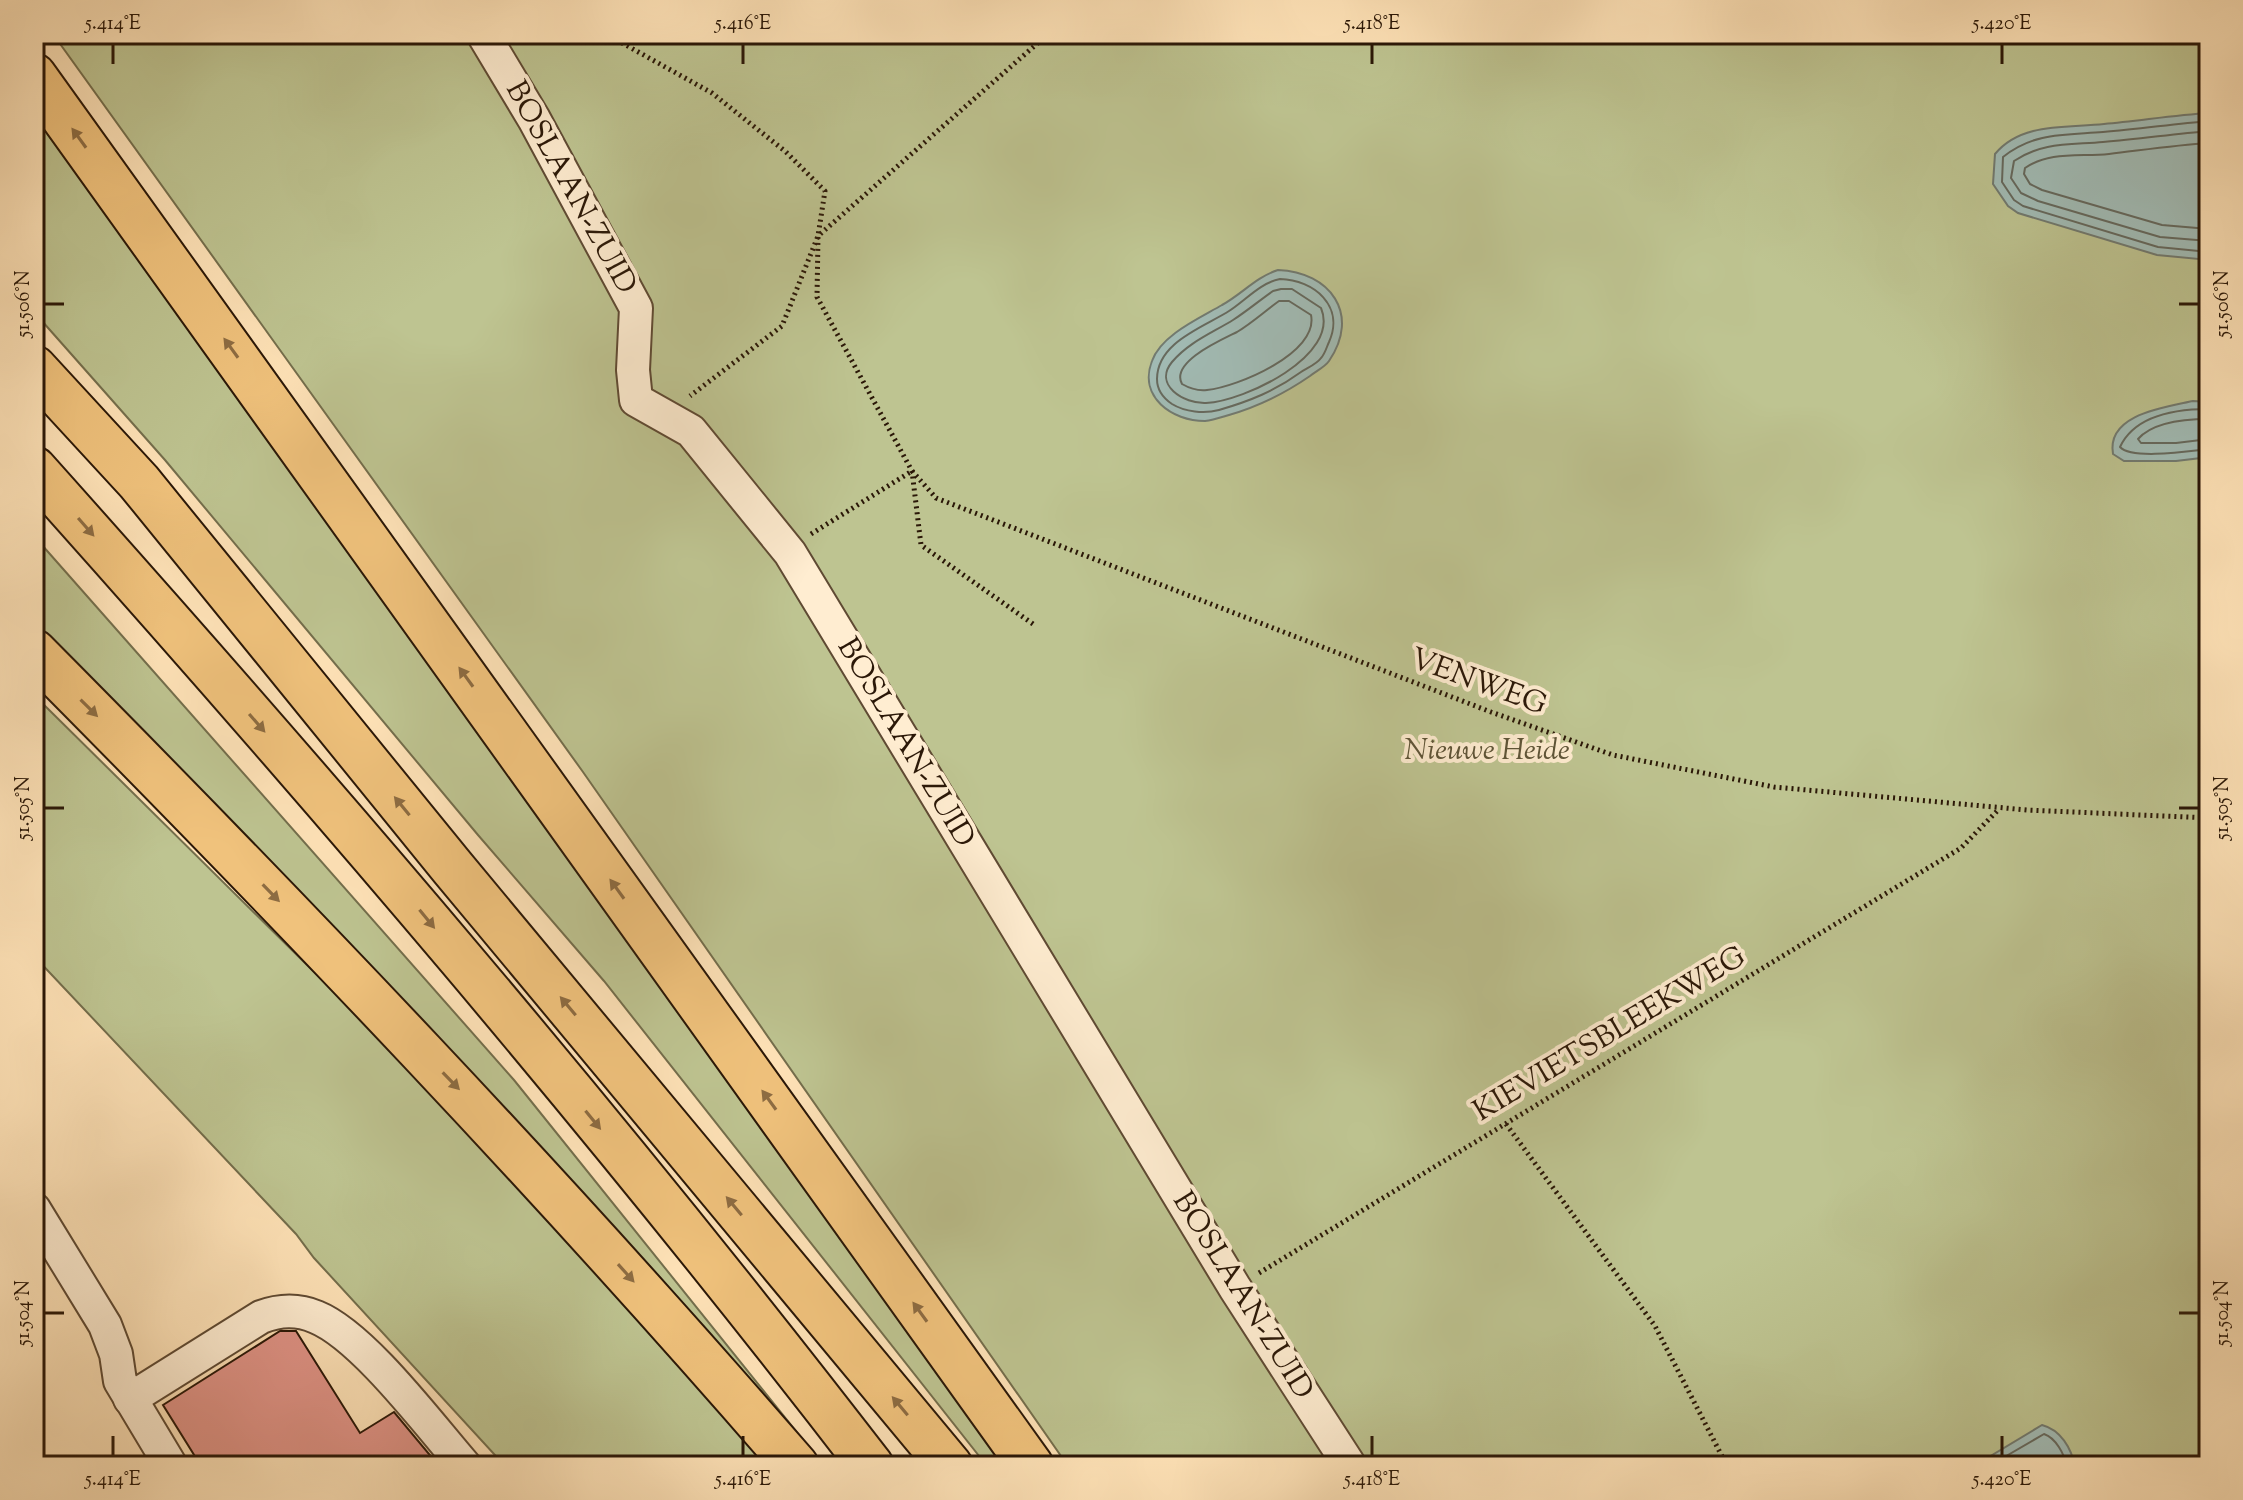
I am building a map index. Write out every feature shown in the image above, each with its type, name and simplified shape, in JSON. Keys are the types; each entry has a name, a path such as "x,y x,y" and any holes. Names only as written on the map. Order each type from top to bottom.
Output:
{"highway":[{"path":"34,76 1031,1466"},
{"path":"34,368 139,482 452,867 950,1466"},
{"path":"34,469 413,902 776,1342 871,1466"},
{"path":"34,652 224,844 482,1114 796,1466"}],"street":[{"name":"BOSLAAN-ZUID","path":"483,34 534,119 636,308 633,370 636,400 691,431 790,553 1235,1288 1350,1466"},
{"path":"34,1209 105,1325 125,1390 164,1464"},
{"path":"125,1390 261,1317 275,1312 305,1313 341,1332 365,1353 465,1466"}],"path":[{"path":"606,34 712,93 786,152 825,191 818,236 817,297 912,471 921,545 1033,624"},
{"path":"664,416 782,326 818,236 1048,34"},
{"path":"790,553 810,535 912,471"},
{"name":"VENWEG","path":"912,471 936,498 1491,712 1613,755 1774,787 2000,808 2209,818"},
{"name":"KIEVIETSBLEEKWEG","path":"1235,1288 1961,848 2000,808"},
{"path":"1506,1124 1655,1326 1727,1466"}],"green space":[{"name":"Nieuwe Heide","path":"53,34 2209,34 2209,1466 1068,1466 583,772"},
{"path":"34,115 1016,1466 987,1466 604,981 165,460 34,312"},
{"path":"34,536 514,1080 824,1466 810,1466 34,637"},
{"path":"34,695 492,1148 777,1466 505,1466 314,1258 296,1234 34,956"}],"water":[{"path":"2209,113 2209,260 2157,255 2018,213 2008,206 1993,184 1995,154 2018,136 2045,128"},
{"path":"1278,270 1312,278 1335,299 1341,312 1342,327 1338,344 1327,363 1271,399 1240,411 1205,421 1170,412 1154,396 1150,386 1149,374 1157,352 1182,328"},
{"path":"2193,401 2209,402 2209,457 2176,461 2124,461 2113,454 2113,440 2128,421 2154,410"},
{"path":"2042,1425 2055,1431 2064,1441 2075,1466 1974,1466"}],"building":[{"path":"280,1331 296,1331 360,1433 394,1412 439,1466 201,1466 163,1405"}]}
